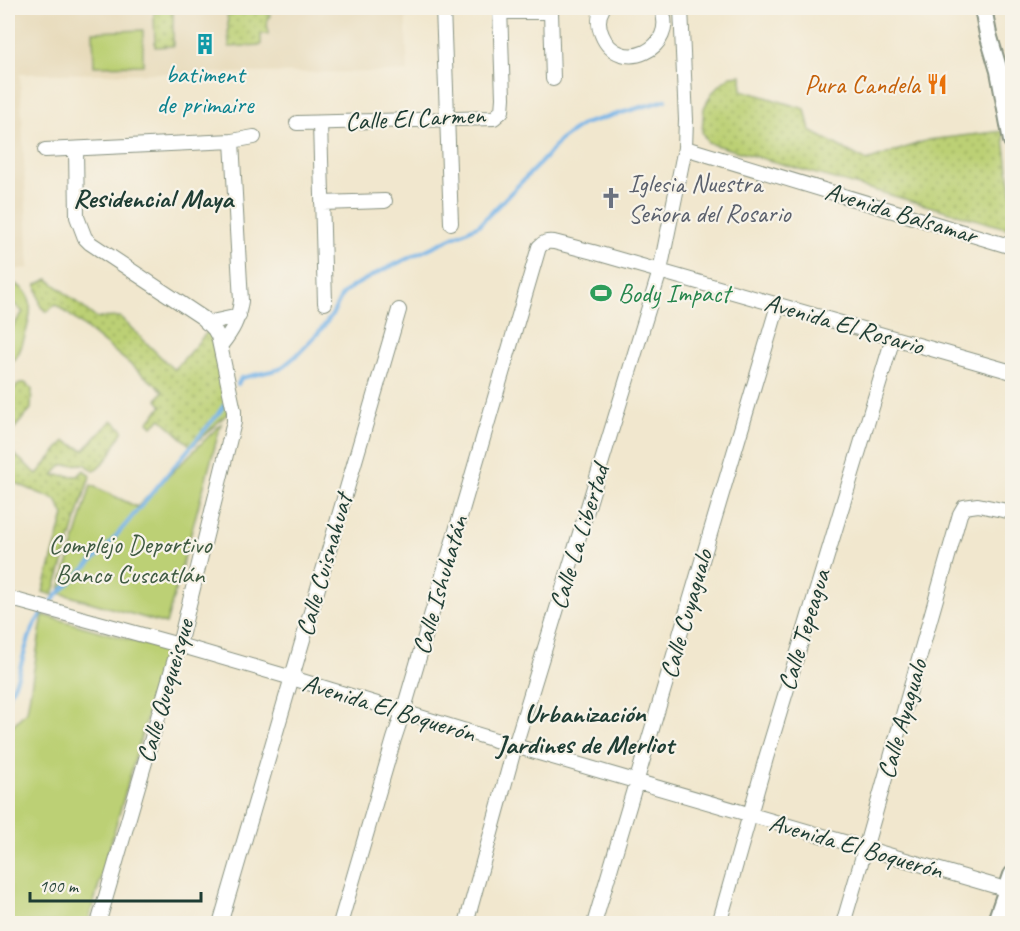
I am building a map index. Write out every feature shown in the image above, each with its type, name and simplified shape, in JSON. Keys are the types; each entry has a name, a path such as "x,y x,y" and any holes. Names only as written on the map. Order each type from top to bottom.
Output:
{"main road":[{"path":"982,8 988,34 1006,70"},
{"path":"993,8 1006,70 1012,141"},
{"path":"995,924 1011,885"}],"street":[{"path":"443,8 451,223"},
{"path":"603,8 599,22 600,33 605,42 613,50 633,56 643,54 660,40 664,30 662,12 682,12"},
{"path":"500,10 551,12 553,79"},
{"name":"Calle El Carmen","path":"297,123 494,118 502,111 500,10"},
{"name":"Calle La Libertad","path":"466,924 515,746 660,271 685,148 687,120 682,12"},
{"path":"320,123 325,303"},
{"path":"45,150 232,141 254,137"},
{"path":"221,345 232,331 239,316 241,301 232,141"},
{"name":"Avenida Balsamar","path":"685,148 1012,248"},
{"path":"76,149 77,217 85,238 203,318 218,336 221,345"},
{"path":"322,202 385,201"},
{"name":"Avenida El Rosario","path":"539,247 548,241 554,242 1012,372"},
{"name":"Calle Ishuhatán","path":"340,924 539,247"},
{"name":"Calle Cuyagualo","path":"594,924 778,305"},
{"name":"Calle Cuisnahuat","path":"220,924 399,310"},
{"path":"207,323 239,316"},
{"name":"Calle Tepeagua","path":"719,924 749,814 893,338"},
{"name":"Calle Quequeisque","path":"98,924 179,645 234,422 234,411 221,345"},
{"name":"Calle Ayagualo","path":"843,924 960,514 964,507 978,505 1012,512"},
{"name":"Avenida El Boquerón","path":"8,598 292,678 865,849 1011,885"}],"shaded area":[{"path":"8,8 405,8 408,72 20,74 29,268 8,270"}],"green space":[{"path":"154,8 173,8 173,46 155,47"},
{"path":"227,8 269,8 268,34 261,34 261,45 229,47"},
{"path":"143,30 143,65 94,66 93,32"},
{"path":"741,75 742,90 805,109 810,131 867,161 928,140 1003,131 1012,198 1012,225 1009,229 708,143 702,132 704,108 712,93 723,82 731,76"},
{"path":"48,279 96,318 120,317 174,370 210,329 230,411 192,447 161,419 152,426 148,422 162,406 157,400 163,391 56,304 47,312 41,307 36,285"},
{"path":"15,284 27,294 30,301 30,316 19,353 14,360 8,359 8,333 23,312 8,299 8,285"},
{"path":"20,383 25,383 32,389 31,409 8,436 9,400"},
{"path":"112,420 123,430 108,458 94,471 85,464 62,465 53,475 78,476 84,470 90,476 53,595 43,592 64,515 56,500 8,480 8,449 37,474 65,441 84,450"},
{"name":"Complejo Deportivo Banco Cuscatlán","path":"221,424 166,624 59,593 91,485 137,507"},
{"name":"Complejo Deportivo Banco Cuscatlán","path":"43,615 166,650 88,923 8,923 8,730 27,711"}],"waterway":[{"path":"238,384 241,378 280,369 297,355 319,332 332,315 342,295 350,288 479,225 559,141 583,124 666,100"},
{"path":"48,606 106,548 225,404"},
{"path":"8,697 17,678 30,634 43,612"}],"place":[{"name":"batiment de primaire","path":"205,44"},
{"name":"Pura Candela","path":"937,84"},
{"name":"Iglesia Nuestra Señora del Rosario","path":"611,198"},
{"name":"Body Impact","path":"601,293"}],"district":[{"name":"Residencial Maya","path":"153,198"},
{"name":"Urbanización Jardines de Merliot","path":"585,728"}]}
